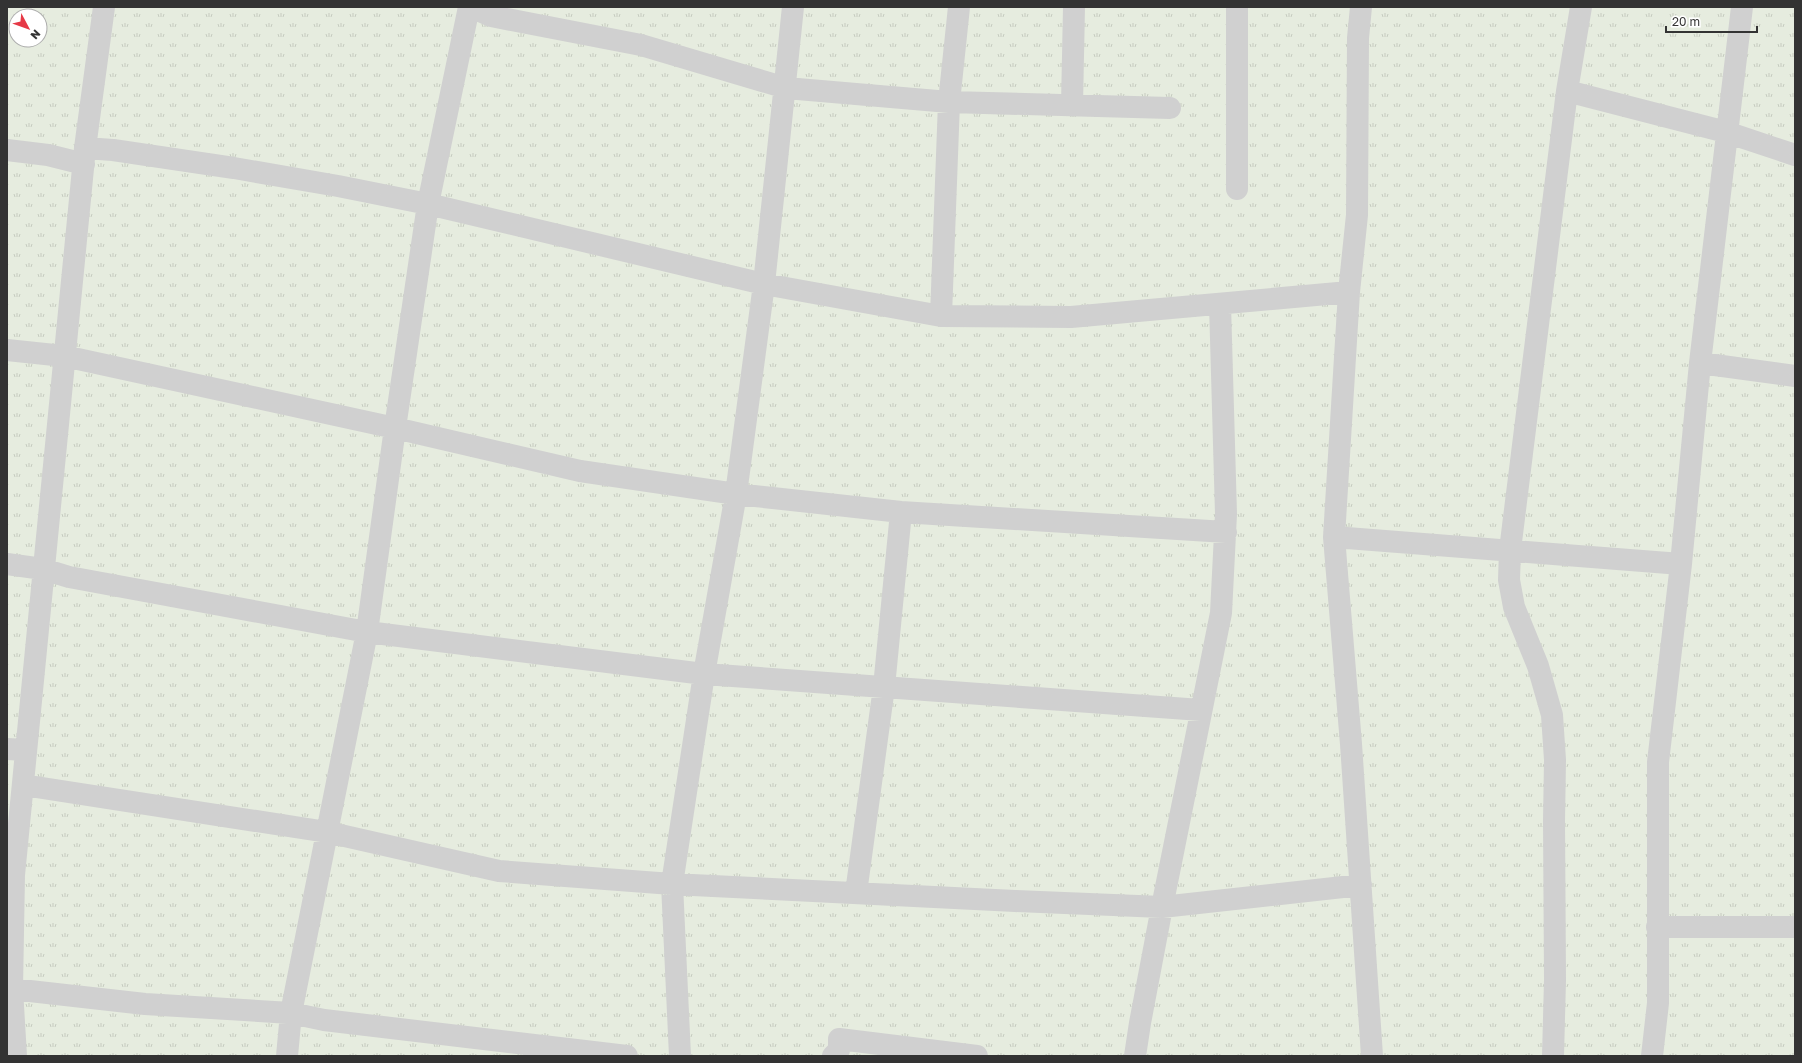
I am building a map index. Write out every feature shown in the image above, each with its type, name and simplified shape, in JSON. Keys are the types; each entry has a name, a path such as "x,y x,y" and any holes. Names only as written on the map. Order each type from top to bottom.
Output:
{"street":[{"path":"16,1056 10,957 14,874 23,786 16,750 43,569 85,156 104,7"},
{"path":"287,1056 291,1013 367,632 428,204 470,7 491,16 641,45 786,88 949,102 1170,108"},
{"path":"680,1056 672,884 704,674 736,494 764,284 786,88 793,7"},
{"path":"941,316 949,102 959,7"},
{"path":"1072,105 1074,7"},
{"path":"1237,7 1237,189"},
{"path":"1361,7 1358,38 1357,215 1349,292 1334,537 1362,885 1372,1056"},
{"path":"1553,1056 1556,980 1554,821 1555,760 1552,714 1538,666 1514,608 1508,580 1510,550 1567,91 1581,7"},
{"path":"1652,1056 1658,1003 1658,762 1681,564 1700,363 1726,132 1742,7"},
{"path":"1567,91 1726,132 1795,155"},
{"path":"7,150 48,155 85,156 113,150 338,186 428,204 764,284 941,316 1071,317 1349,292"},
{"path":"1135,1056 1162,907 1221,613 1226,532 1220,304"},
{"path":"7,350 64,356 395,428 580,471 736,494 901,512 1226,532"},
{"path":"1700,363 1795,376"},
{"path":"856,893 884,687 901,512"},
{"path":"1334,537 1681,564"},
{"path":"7,564 43,569 69,577 367,632 704,674 1201,710"},
{"path":"23,786 327,832 499,870 672,884 1162,907 1362,885"},
{"path":"1657,927 1795,927"},
{"path":"12,989 145,1004 291,1013 324,1020 510,1049 627,1056"},
{"path":"842,1051 977,1056"}],"green space":[{"path":"7,7 1795,7 1795,1056 7,1056"}]}
